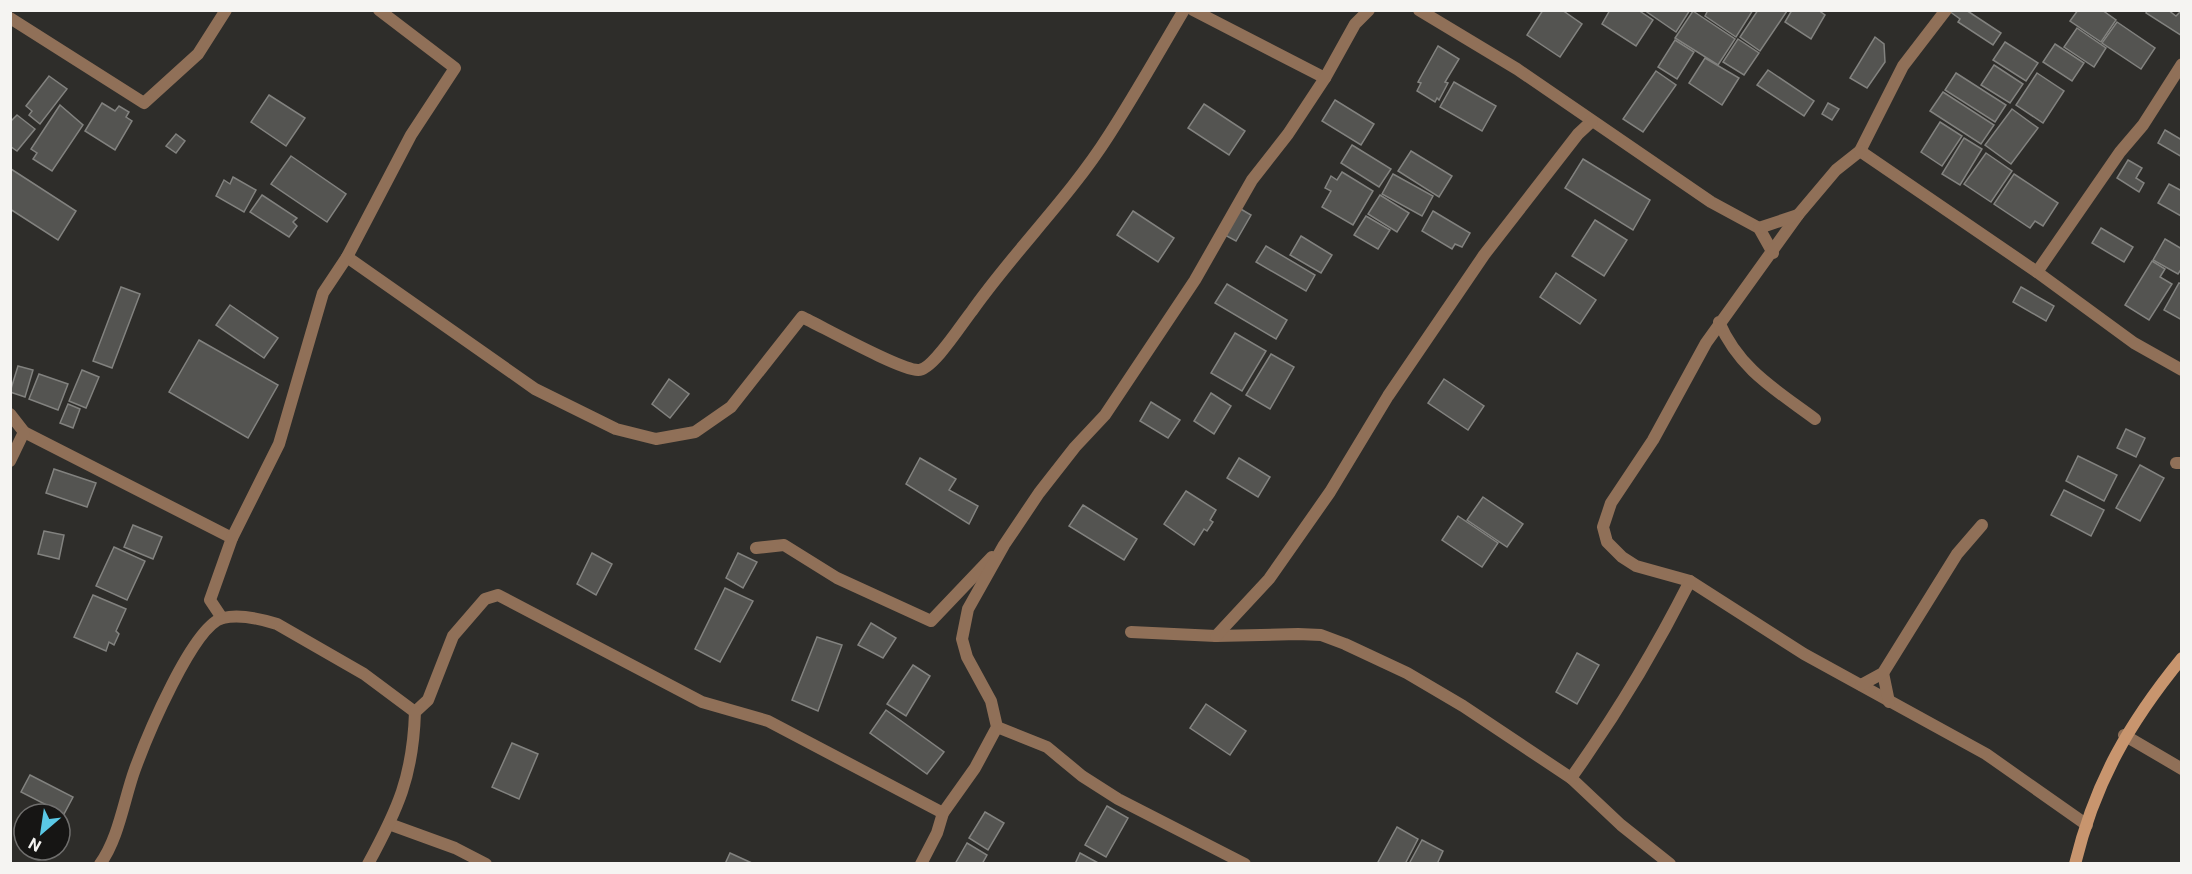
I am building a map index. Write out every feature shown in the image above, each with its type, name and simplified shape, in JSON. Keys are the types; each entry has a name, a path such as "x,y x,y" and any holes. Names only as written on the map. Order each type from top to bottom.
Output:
{"street":[{"path":"10,18 144,102 198,54 226,10"},
{"path":"222,618 210,600 232,538 279,444 323,293 347,256 411,135 455,68 379,10"},
{"path":"347,256 535,389 616,429 656,439 695,432 731,407 802,317 899,364 918,370 925,368 947,345 998,274 1069,190 1102,146 1184,10"},
{"path":"1193,10 1325,78"},
{"path":"921,864 937,833 943,813 975,768 997,727 991,701 967,657 962,639 968,609 1004,545 1039,494 1105,415 1194,280 1252,180 1288,134 1325,78 1355,24 1369,10"},
{"path":"1419,10 1516,69 1712,202 1759,228 1773,253"},
{"path":"1946,10 1904,66 1860,151 1836,170 1798,215 1773,253 1719,322 1653,440 1611,503 1603,527 1607,542 1622,557 1636,566 1690,581 1804,654 1986,754 2087,825"},
{"path":"2037,272 2120,152 2143,125 2181,64"},
{"path":"1216,636 1269,579 1330,492 1388,396 1484,255 1578,134 1592,121"},
{"path":"1860,151 2037,272 2134,343 2181,370"},
{"path":"1759,228 1798,215"},
{"path":"1719,322 1729,346 1763,381 1815,419"},
{"path":"1706,343 1729,346"},
{"path":"10,414 24,432 232,538"},
{"path":"10,461 24,432"},
{"path":"1861,685 1883,673 1957,554 1982,525"},
{"path":"756,548 784,545 837,578 931,621 1004,545"},
{"path":"1571,778 1621,707 1662,637 1690,581"},
{"path":"368,864 400,803 413,759 415,712 428,700 453,636 485,599 498,595 702,702 768,721 943,813"},
{"path":"100,864 112,840 135,768 173,683 201,635 222,618 262,619 277,624 364,674 415,712"},
{"path":"1131,632 1216,636 1309,634 1321,635 1345,644 1407,673 1571,778 1614,819 1670,864"},
{"path":"2075,864 2087,825 2124,735 2181,658"},
{"path":"1883,673 1889,702"},
{"path":"997,727 1047,747 1082,776 1118,799 1245,864"},
{"path":"2124,735 2181,769"},
{"path":"389,824 455,848 486,864"}],"building":[{"path":"1543,10 1562,10 1582,24 1560,57 1527,35"},
{"path":"1610,10 1638,10 1653,20 1636,46 1602,24"},
{"path":"1644,10 1690,10 1676,32"},
{"path":"1708,10 1753,10 1736,37 1705,16"},
{"path":"1758,10 1787,11 1760,51 1740,37"},
{"path":"1792,10 1818,10 1825,15 1811,39 1785,22"},
{"path":"1966,10 2001,33 1993,45 1958,22 1960,19 1949,11"},
{"path":"2078,10 2102,10 2116,20 2101,42 2070,21"},
{"path":"2147,10 2168,10 2176,16 2182,10 2182,36 2146,13"},
{"path":"1693,11 1735,39 1718,65 1675,38"},
{"path":"2117,22 2155,48 2141,69 2102,43"},
{"path":"2077,28 2106,48 2094,67 2064,47"},
{"path":"1875,37 1884,44 1885,62 1867,88 1850,78"},
{"path":"1738,39 1759,53 1744,75 1723,62"},
{"path":"1675,40 1694,52 1677,79 1658,67"},
{"path":"2005,42 2038,63 2026,81 1993,60"},
{"path":"2055,44 2084,63 2072,81 2043,62"},
{"path":"1438,46 1459,59 1445,82 1448,83 1439,100 1437,98 1435,102 1417,91 1421,83 1418,82"},
{"path":"1705,58 1739,78 1722,105 1689,83"},
{"path":"1994,65 2023,84 2010,103 1981,85"},
{"path":"1768,70 1814,101 1804,116 1757,85"},
{"path":"1656,71 1676,85 1643,132 1623,119"},
{"path":"1956,73 2006,105 1995,122 1945,90"},
{"path":"2037,73 2064,91 2043,123 2016,105"},
{"path":"49,76 67,89 40,124 29,115 32,111 26,106"},
{"path":"1454,82 1496,106 1482,131 1440,107"},
{"path":"1943,92 1994,125 1981,144 1930,111"},
{"path":"269,95 305,118 286,146 251,122"},
{"path":"1335,100 1374,124 1361,145 1322,121"},
{"path":"102,103 115,111 119,106 129,112 126,117 132,121 115,150 85,131"},
{"path":"1828,103 1839,109 1832,120 1822,114"},
{"path":"1204,104 1245,131 1229,155 1188,128"},
{"path":"60,105 83,125 52,171 33,159 37,153 31,149"},
{"path":"2012,109 2038,128 2011,164 1985,145"},
{"path":"17,115 35,129 17,151 10,146 10,122"},
{"path":"1940,122 1962,136 1942,166 1921,152"},
{"path":"2165,130 2182,140 2182,157 2158,143"},
{"path":"176,134 185,141 176,153 166,146"},
{"path":"1964,138 1982,149 1960,185 1942,174"},
{"path":"1352,145 1391,169 1379,187 1341,163"},
{"path":"1411,151 1452,176 1439,197 1398,171"},
{"path":"1986,153 2012,171 1991,202 1964,184"},
{"path":"291,156 346,194 327,222 271,184"},
{"path":"1583,159 1650,200 1633,230 1565,188"},
{"path":"2128,160 2142,168 2136,178 2144,183 2139,192 2117,178"},
{"path":"11,169 76,211 58,240 10,209"},
{"path":"1342,172 1373,191 1353,225 1322,207 1331,191 1325,188 1331,176 1337,180"},
{"path":"1393,174 1433,196 1422,216 1382,194"},
{"path":"2014,174 2058,203 2043,226 2035,221 2030,228 1994,204"},
{"path":"233,177 256,190 244,212 216,196 224,180 230,184"},
{"path":"2169,184 2182,191 2181,216 2158,203"},
{"path":"262,195 297,218 293,222 297,226 289,237 250,212"},
{"path":"1380,195 1409,213 1397,232 1368,214"},
{"path":"1239,208 1251,215 1236,241 1223,234"},
{"path":"1133,211 1174,238 1158,262 1117,235"},
{"path":"1433,211 1470,233 1462,247 1455,244 1452,249 1422,231"},
{"path":"1366,216 1390,230 1378,249 1354,235"},
{"path":"1595,220 1627,240 1604,276 1572,256"},
{"path":"2101,228 2133,247 2124,262 2092,243"},
{"path":"1301,236 1332,255 1321,273 1290,255"},
{"path":"2165,239 2182,249 2182,268 2178,274 2153,260"},
{"path":"1266,246 1315,275 1306,291 1256,262"},
{"path":"2152,261 2165,269 2160,277 2172,284 2149,320 2125,305"},
{"path":"1556,273 1596,300 1580,324 1540,297"},
{"path":"2179,283 2182,284 2182,320 2164,310"},
{"path":"1227,284 1287,320 1276,339 1215,303"},
{"path":"121,287 140,294 112,368 93,361"},
{"path":"2021,287 2054,306 2046,321 2013,302"},
{"path":"230,305 278,338 264,358 216,325"},
{"path":"1235,333 1266,351 1242,391 1211,373"},
{"path":"199,340 278,385 248,438 169,392"},
{"path":"1271,354 1294,367 1270,409 1246,395"},
{"path":"18,366 33,370 25,397 10,392"},
{"path":"82,370 99,377 86,408 69,401"},
{"path":"39,374 68,384 58,410 29,399"},
{"path":"669,379 689,394 670,418 652,404"},
{"path":"1444,379 1484,406 1468,430 1428,403"},
{"path":"1211,393 1231,406 1214,434 1194,421"},
{"path":"1151,402 1180,420 1168,438 1140,421"},
{"path":"68,404 80,409 73,428 60,423"},
{"path":"2126,429 2145,438 2136,457 2117,448"},
{"path":"2078,456 2117,475 2104,501 2066,481"},
{"path":"920,458 956,479 949,490 978,506 969,524 906,484"},
{"path":"1239,458 1270,477 1258,497 1227,478"},
{"path":"2140,465 2164,478 2140,521 2116,508"},
{"path":"54,469 96,483 87,507 46,493"},
{"path":"2064,490 2104,510 2091,536 2051,515"},
{"path":"1186,491 1216,510 1210,520 1213,522 1207,531 1204,529 1194,545 1164,524"},
{"path":"1483,497 1523,524 1507,547 1467,520"},
{"path":"1083,505 1137,539 1124,560 1069,526"},
{"path":"1458,516 1498,543 1482,567 1442,540"},
{"path":"133,525 162,537 153,559 124,547"},
{"path":"44,531 64,535 59,559 38,554"},
{"path":"114,547 145,561 127,600 96,586"},
{"path":"592,553 612,564 596,595 577,584"},
{"path":"738,553 757,562 743,588 726,578"},
{"path":"725,588 753,601 720,662 695,649"},
{"path":"93,595 126,609 116,631 119,634 114,645 109,642 106,651 74,637"},
{"path":"871,623 896,638 883,658 858,645"},
{"path":"817,637 842,645 818,711 792,700"},
{"path":"1577,653 1599,665 1577,704 1556,692"},
{"path":"913,665 930,676 906,716 887,704"},
{"path":"1206,704 1246,731 1230,755 1190,728"},
{"path":"886,710 944,752 927,774 870,733"},
{"path":"512,743 538,754 519,799 492,787"},
{"path":"30,775 73,797 70,802 41,802 21,792"},
{"path":"1107,806 1128,818 1106,857 1085,845"},
{"path":"985,812 1004,823 988,850 969,838"},
{"path":"1397,827 1418,839 1405,864 1377,864"},
{"path":"1422,840 1443,851 1437,864 1409,864"},
{"path":"967,843 987,855 982,864 955,864"},
{"path":"730,853 754,864 725,864"},
{"path":"1080,853 1100,864 1075,864"}]}
